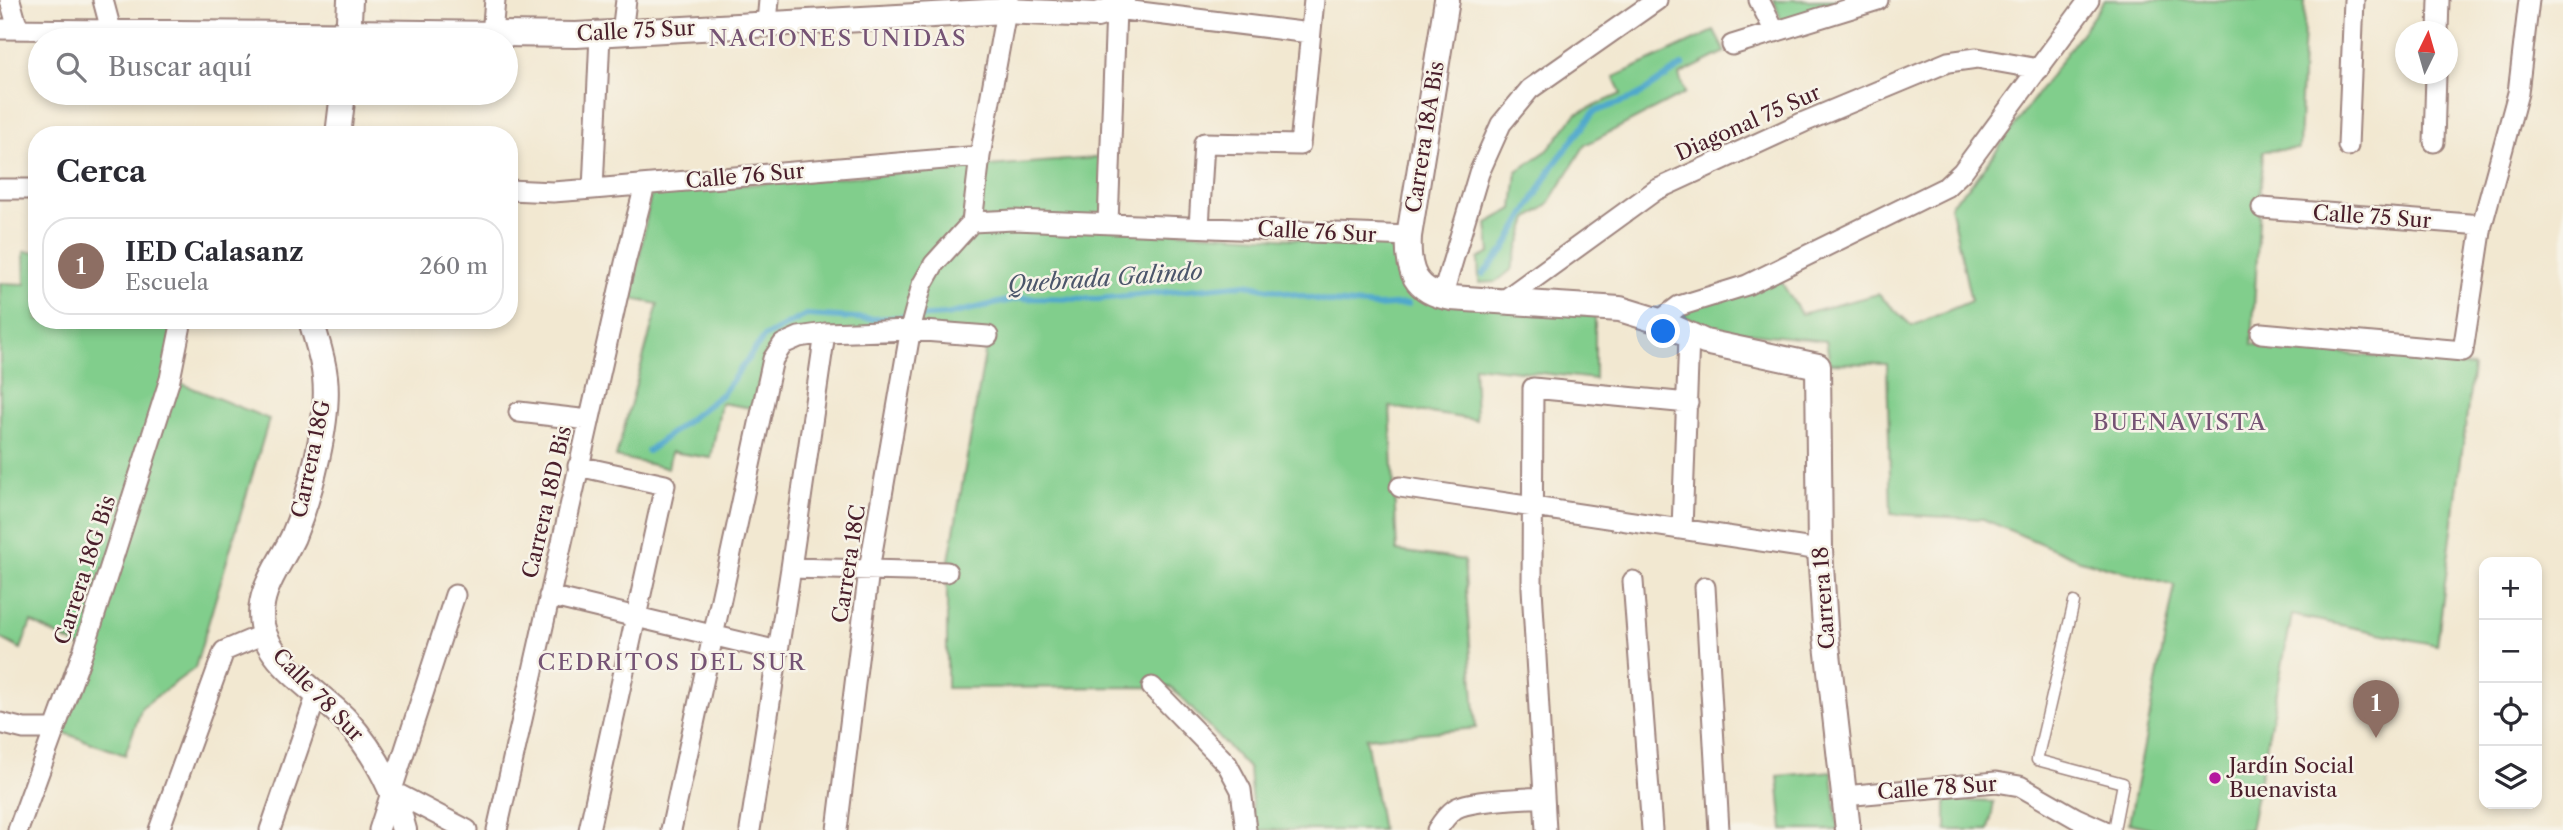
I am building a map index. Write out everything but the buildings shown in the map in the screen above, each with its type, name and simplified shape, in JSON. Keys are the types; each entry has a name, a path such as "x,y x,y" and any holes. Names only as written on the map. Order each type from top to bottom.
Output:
{"street":[{"path":"9,29 10,0"},
{"path":"103,0 110,28"},
{"path":"348,28 350,0"},
{"path":"493,28 495,0"},
{"path":"593,190 611,34 626,0"},
{"path":"1199,227 1204,143 1300,145 1314,0"},
{"name":"Carrera 18A Bis","path":"1442,297 1423,287 1412,273 1409,236 1447,0"},
{"path":"1657,0 1530,89 1501,124 1479,173 1442,297 1610,308 1659,321 1689,336 1682,530"},
{"path":"1759,0 1774,32"},
{"path":"1732,45 1878,0"},
{"path":"1659,321 1679,306 1747,285 1946,187 1962,172 2089,0"},
{"path":"2348,146 2354,0"},
{"path":"2438,21 2439,0"},
{"path":"2262,333 2463,351 2482,225 2518,93 2529,0"},
{"path":"1108,223 1119,4"},
{"name":"Calle 75 Sur","path":"518,34 611,34 768,12 1007,6 1097,15 1119,4 1310,33"},
{"path":"972,222 980,156 1007,6"},
{"name":"Calle 75 Sur","path":"9,29 28,29"},
{"name":"Diagonal 75 Sur","path":"1503,301 1656,190 1804,122 1948,61 1977,58 2039,69"},
{"path":"2434,142 2436,84"},
{"path":"339,126 342,105"},
{"name":"Calle 76 Sur","path":"518,190 593,190 980,156"},
{"name":"Carrera 18D Bis","path":"497,830 645,185"},
{"path":"0,190 28,189"},
{"name":"Calle 75 Sur","path":"2262,208 2482,225"},
{"name":"Calle 76 Sur","path":"972,222 1014,220 1108,223 1409,236"},
{"name":"Carrera 18C","path":"837,830 869,570 913,320 922,285 934,264 972,222"},
{"path":"671,830 765,396 774,359 783,344 799,337 913,320 988,336"},
{"name":"Carrera 18G Bis","path":"18,830 84,649 166,392 180,329"},
{"name":"Carrera 18G","path":"264,634 261,624 263,597 300,519 324,419 325,376 313,329"},
{"path":"750,830 825,333"},
{"name":"Carrera 18","path":"1689,336 1705,342 1818,366 1820,550 1825,627 1848,830"},
{"path":"1546,830 1532,588 1533,388 1688,403"},
{"path":"519,412 589,420"},
{"path":"579,466 665,485 589,830"},
{"path":"1400,486 1820,550"},
{"path":"791,568 947,572"},
{"path":"1633,581 1652,830"},
{"path":"1705,587 1720,830"},
{"path":"379,830 455,595"},
{"path":"549,596 778,651"},
{"path":"159,830 224,652 264,634"},
{"name":"Calle 78 Sur","path":"264,634 276,655 344,718 361,738 383,772 404,830"},
{"path":"1152,687 1227,764 1241,790 1245,830"},
{"path":"270,830 317,694"},
{"path":"0,723 24,729 53,729"},
{"name":"Calle 78 Sur","path":"1844,796 1996,782 2020,786 2103,830"},
{"path":"391,791 467,830"},
{"path":"1437,830 1444,819 1457,808 1475,803 1543,797"}],"lane":[{"path":"2074,602 2037,760 2123,783 2113,830"}],"green space":[{"path":"1774,0 1853,0 1782,23"},
{"path":"2105,0 2305,0 2299,149 2263,151 2252,344 2473,367 2437,645 2292,615 2250,830 2157,830 2129,823 2175,585 2080,560 1983,519 1891,514 1887,364 1830,363 1826,341 1720,330 1683,316 1695,306 1777,275 1801,314 1878,294 1912,326 1971,301 1950,205 1976,179"},
{"path":"1714,31 1725,52 1679,75 1685,93 1585,145 1548,205 1528,219 1511,270 1496,282 1479,283 1478,259 1490,253 1487,223 1513,209 1517,171 1548,150 1576,114 1621,94 1614,77"},
{"path":"1106,157 1103,227 1389,245 1403,278 1595,317 1595,379 1474,366 1476,420 1390,407 1397,551 1464,560 1476,728 1366,738 1382,830 1254,830 1249,769 1171,687 947,688 947,572 988,336 899,325 766,355 752,408 721,403 711,458 671,452 668,468 616,457 658,304 632,299 651,192"},
{"path":"24,252 28,252 28,329 180,329 170,379 269,419 195,668 142,707 125,755 53,729 84,649 31,622 21,649 0,638 0,283 25,284"},
{"path":"1832,771 1838,830 1783,830 1778,776"},
{"path":"1946,800 1994,802 1989,830 1946,830"}],"waterway":[{"name":"Quebrada Galindo","path":"1483,274 1504,250 1553,166 1594,112 1636,97 1683,65"},
{"name":"Quebrada Galindo","path":"648,451 722,394 764,337 806,315 872,319 946,315 1020,298 1098,299 1246,284 1331,302 1378,306 1408,304"}],"place":[{"name":"IED Calasanz","path":"2376,738"},
{"name":"Jardín Social Buenavista","path":"2215,778"}],"district":[{"name":"NACIONES UNIDAS","path":"838,38"},
{"name":"BUENAVISTA","path":"2180,422"},
{"name":"CEDRITOS DEL SUR","path":"672,662"}]}
